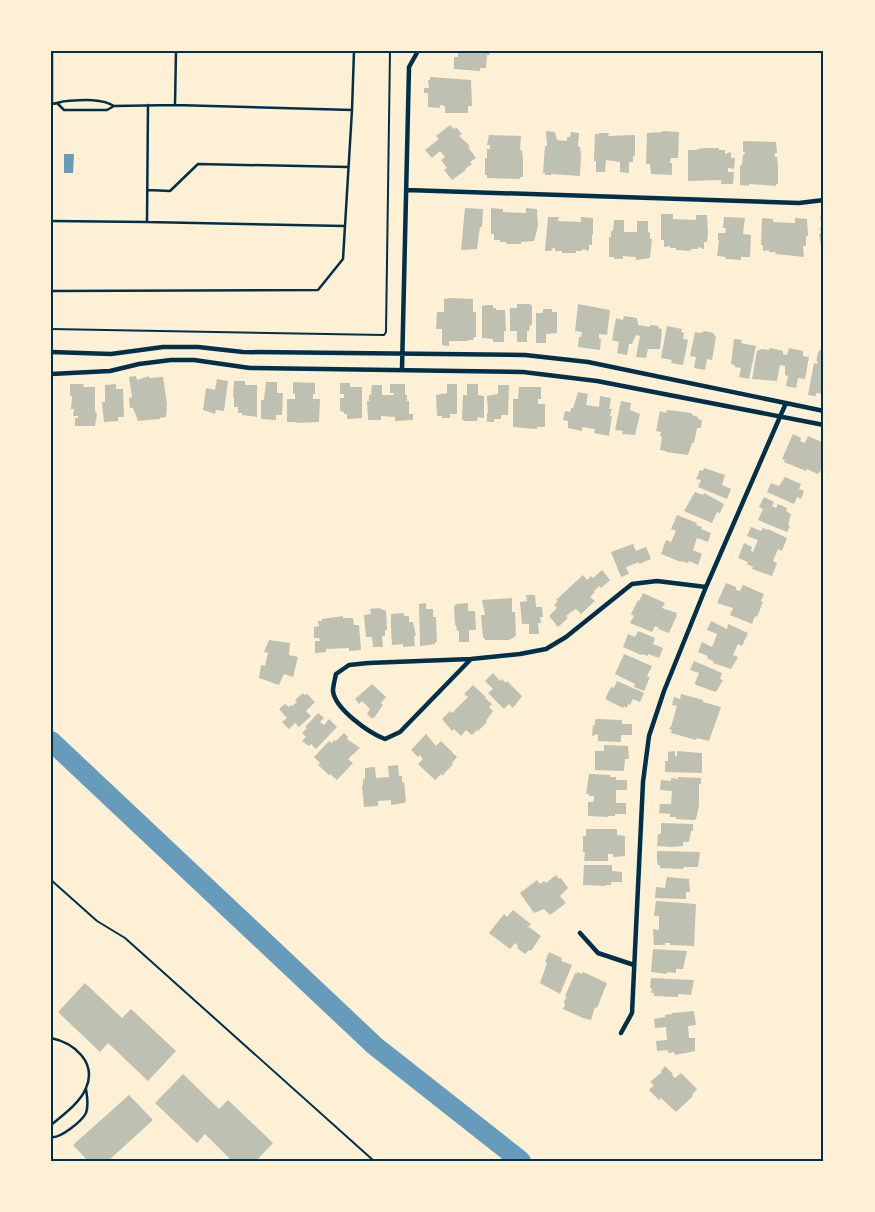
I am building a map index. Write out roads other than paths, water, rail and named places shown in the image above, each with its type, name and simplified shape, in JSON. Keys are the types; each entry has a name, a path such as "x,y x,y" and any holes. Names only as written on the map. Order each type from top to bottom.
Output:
{"street":[{"path":"402,369 410,67 418,51"},
{"path":"407,190 798,203 824,200"},
{"path":"51,352 111,354 163,347 198,347 243,352 525,355 588,362 824,411"},
{"path":"51,374 110,371 139,364 171,360 194,360 250,368 523,372 597,381 824,425"},
{"path":"621,1033 632,1013 643,782 649,736 664,691 706,587 786,403"},
{"path":"471,659 400,732 385,739 373,734 338,705 333,690 336,674 349,665 471,659 520,654 546,649 566,637 632,584 657,581 706,587"},
{"path":"580,933 598,953 634,965"}],"lane":[{"path":"52,51 52,104 64,101 107,101 114,106"},
{"path":"175,105 176,51"},
{"path":"51,291 318,290 343,259 354,51"},
{"path":"58,104 64,110 107,110 114,106 148,105 352,110"},
{"path":"147,222 148,105"},
{"path":"147,190 170,190 198,164 348,167"},
{"path":"51,221 345,226"},
{"path":"51,1038 71,1045 82,1055 90,1070 86,1088 87,1102 85,1114 63,1135 55,1138 51,1137"},
{"path":"51,1126 76,1103 86,1088"}],"water":[{"path":"64,154 74,154 73,173 64,173"}],"waterway":[{"path":"51,741 375,1046 521,1161"}]}
